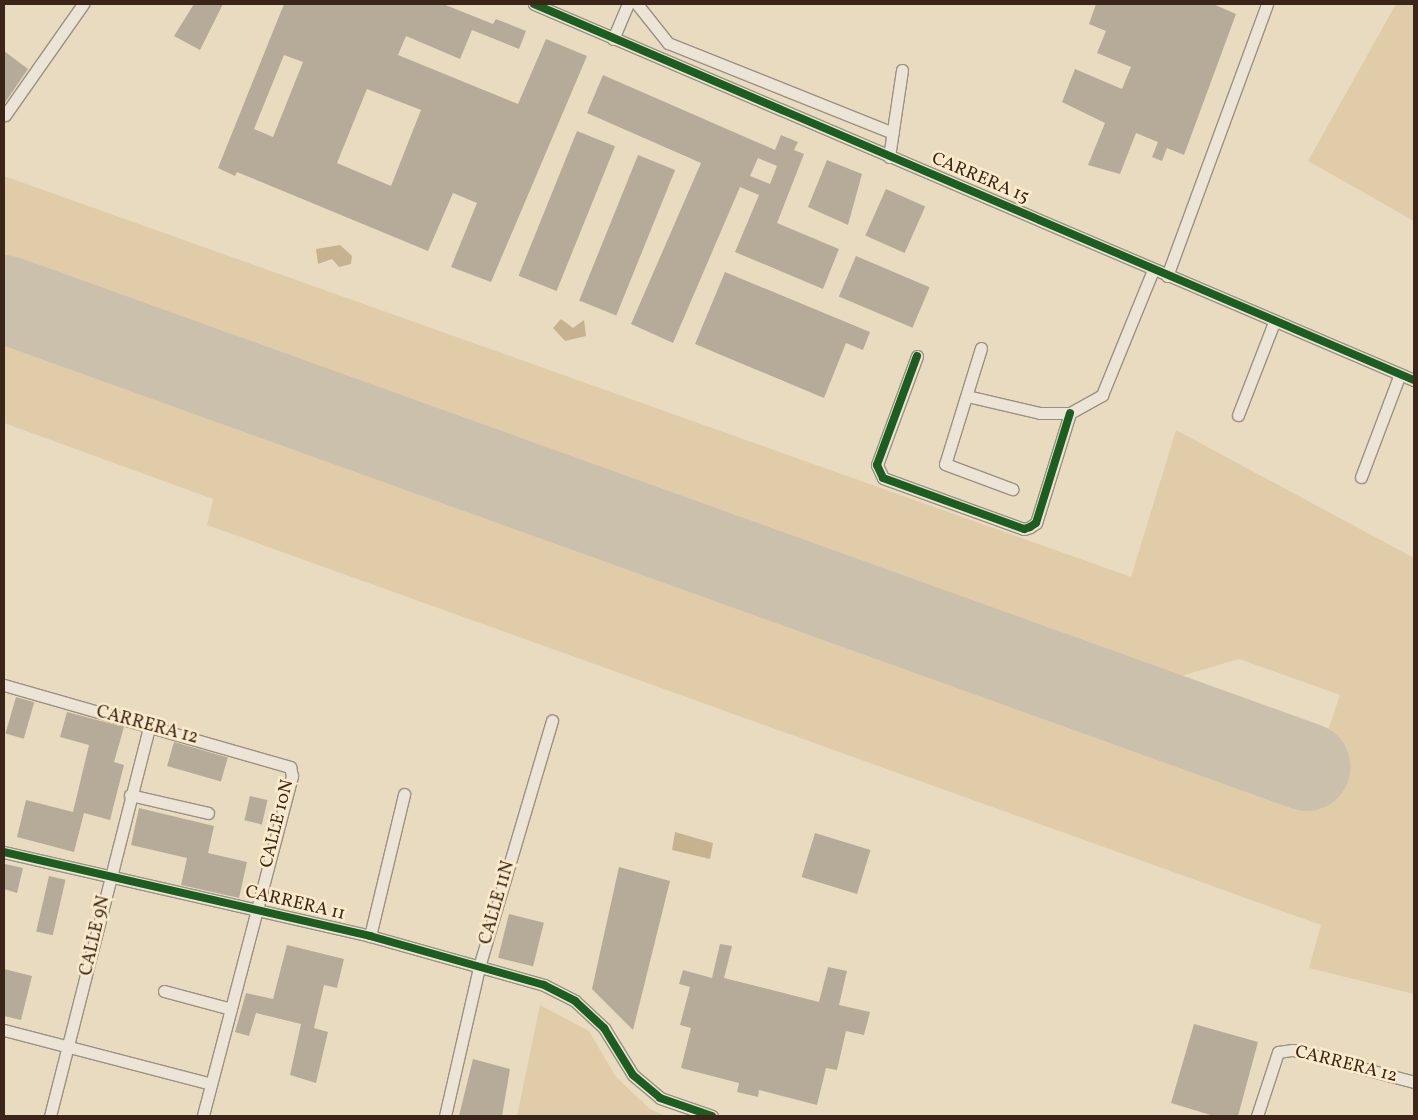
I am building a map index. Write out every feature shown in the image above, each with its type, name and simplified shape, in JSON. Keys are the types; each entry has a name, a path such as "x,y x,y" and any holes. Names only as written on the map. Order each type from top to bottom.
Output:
{"street":[{"path":"5,115 83,4"},
{"name":"CARRERA 15","path":"534,4 1274,322 1414,380"},
{"path":"613,39 628,4"},
{"path":"637,4 668,43 893,133"},
{"path":"1167,276 1267,4"},
{"path":"889,157 902,70"},
{"path":"967,396 1040,413 1070,414 1102,396 1153,270"},
{"path":"1238,415 1274,322"},
{"path":"981,348 944,464 1012,489"},
{"path":"917,356 877,465 884,478 1024,529 1030,527 1036,523 1070,414"},
{"path":"1361,477 1400,374"},
{"name":"CARRERA 12","path":"4,685 290,767"},
{"name":"CALLE 11N","path":"445,1116 479,967 552,721"},
{"name":"CALLE 9N","path":"50,1116 70,1049 109,878 149,727"},
{"name":"CALLE 10N","path":"203,1116 255,910 292,776 290,767"},
{"path":"370,936 404,794"},
{"path":"130,795 208,813"},
{"name":"CARRERA 11","path":"4,852 109,878 370,936 544,985 575,1001 604,1028 633,1075 660,1098 712,1116"},
{"path":"164,991 231,1009"},
{"path":"4,1030 70,1049 211,1084"},
{"name":"CARRERA 12","path":"1257,1116 1278,1052 1293,1050 1414,1082"}],"shaded area":[{"path":"1396,4 1414,4 1414,221 1308,161"},
{"path":"4,176 1131,577 1176,430 1414,558 1414,994 1309,968 1321,925 207,525 213,499 4,423 4,344 1303,803 1340,695 1239,659 1164,681 4,266"},
{"path":"340,245 352,256 351,264 339,267 332,259 318,264 316,249"},
{"path":"561,319 573,328 584,320 586,336 565,341 553,328"},
{"path":"675,832 713,843 710,859 672,850"},
{"path":"540,1005 589,1031 616,1077 650,1109 666,1116 517,1116"}],"building":[{"path":"194,4 223,4 200,50 174,36"},
{"path":"284,4 443,4 493,24 496,19 526,31 519,49 472,30 460,59 406,36 398,55 518,104 546,39 587,56 491,282 451,267 477,203 453,193 428,251 237,172 235,176 218,168","holes":["284,55 303,62 273,137 254,129","367,89 421,110 391,186 337,163"]},
{"path":"1096,4 1213,4 1236,14 1184,155 1167,148 1162,161 1152,157 1158,142 1136,133 1120,174 1088,165 1105,123 1062,102 1075,69 1122,89 1131,67 1097,53 1106,31 1089,24"},
{"path":"4,51 28,69 4,104"},
{"path":"603,75 775,150 781,135 798,142 794,150 804,154 777,223 839,249 823,289 735,252 759,195 740,187 673,343 631,324 701,163 587,113","holes":["758,158 777,166 770,184 750,176"]},
{"path":"577,131 615,146 557,291 519,276"},
{"path":"638,155 675,170 616,316 579,301"},
{"path":"827,160 862,174 848,225 808,207"},
{"path":"886,189 925,206 905,253 865,236"},
{"path":"856,256 930,287 912,328 839,297"},
{"path":"725,272 870,332 863,350 846,343 824,398 695,344"},
{"path":"16,697 34,702 24,739 6,734"},
{"path":"67,712 124,727 114,762 124,765 110,820 84,813 74,852 17,837 26,800 73,812 89,745 60,737"},
{"path":"174,742 228,757 221,781 167,766"},
{"path":"250,796 268,800 262,824 244,820"},
{"path":"139,808 214,826 208,853 247,862 239,898 181,885 187,858 131,845"},
{"path":"815,833 870,850 857,894 802,877"},
{"path":"5,864 23,868 17,893 4,889"},
{"path":"619,867 670,881 633,1030 592,989"},
{"path":"49,876 66,880 53,935 36,932"},
{"path":"509,914 544,923 533,966 498,958"},
{"path":"720,944 732,946 724,978 819,1002 828,967 847,971 839,1005 870,1012 864,1035 846,1031 837,1070 826,1068 817,1105 759,1090 758,1097 737,1092 739,1083 681,1068 691,1028 680,1025 690,987 679,984 683,970 712,978"},
{"path":"287,945 344,959 337,988 324,985 314,1028 328,1032 316,1083 290,1075 301,1024 256,1013 249,1036 235,1032 246,993 273,999"},
{"path":"4,969 32,976 21,1020 4,1016"},
{"path":"1194,1024 1258,1042 1238,1116 1214,1116 1171,1103"},
{"path":"473,1059 510,1069 502,1116 459,1116"}],"runway":[{"path":"4,299 1307,767"}],"cycle path":[{"path":"534,4 1414,380"},
{"path":"917,356 877,465 883,478 1024,529 1030,527 1036,523 1070,413"},
{"path":"4,852 370,936 544,985 575,1001 604,1028 633,1075 660,1098 712,1116"}]}
